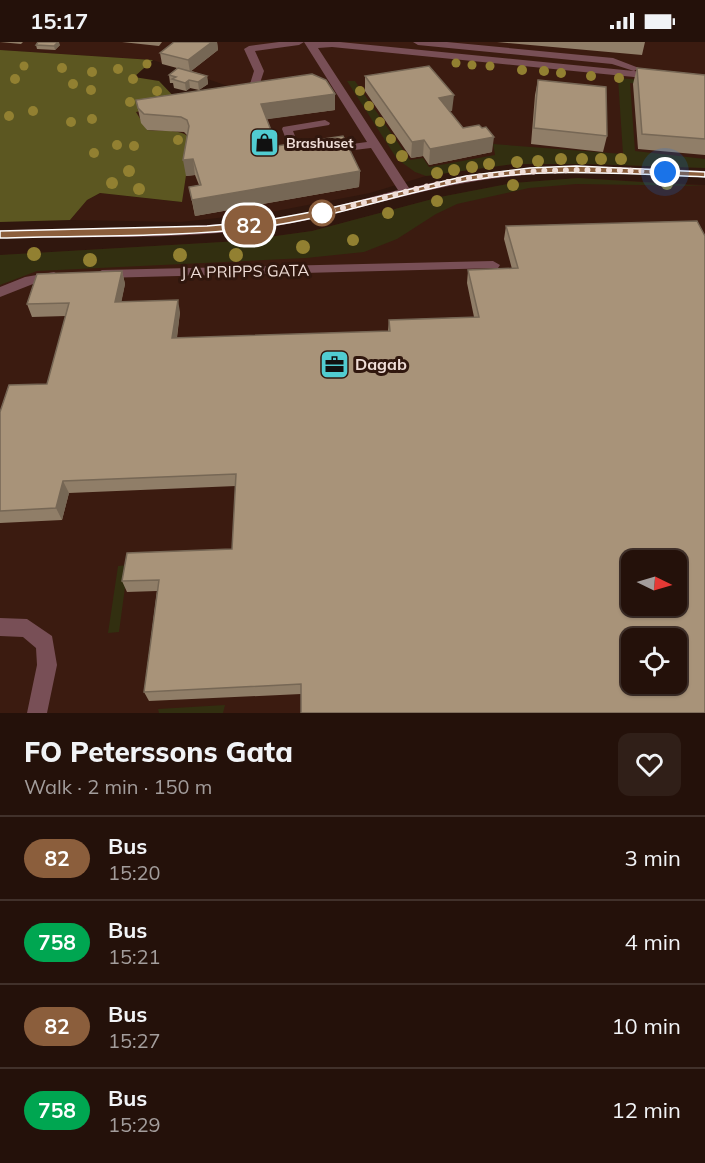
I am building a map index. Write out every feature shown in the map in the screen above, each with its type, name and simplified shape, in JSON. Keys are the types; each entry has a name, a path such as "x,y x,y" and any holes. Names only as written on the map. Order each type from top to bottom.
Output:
{"street":[{"path":"255,84 259,71 249,49 299,42"},
{"path":"310,44 393,46 659,76 613,60 418,42"},
{"path":"310,44 406,193"},
{"path":"325,123 287,129 297,155 374,144"},
{"path":"0,234 207,229 253,225 322,213 466,178 530,171 576,169 705,174"},
{"name":"J A PRIPPS GATA","path":"94,274 493,265"},
{"path":"0,292 30,279 70,275"},
{"path":"0,627 27,628 45,643 47,665 37,713"}],"shaded area":[{"path":"0,42 705,42 705,168 513,164 426,176 370,193 271,212 181,222 70,220 87,200 100,193 181,202 163,132 147,130 135,112 242,91 153,60 0,50"},
{"path":"0,50 153,60 134,77 159,81 179,102 136,112 147,130 179,132 189,137 191,142 182,202 100,193 87,200 70,220 0,222"},
{"path":"618,78 702,85 701,89 630,83 635,151 705,159 705,168 513,164 426,176 415,172 397,159 347,81 355,81 410,160 423,158 429,167 495,155 493,144 623,154"},
{"path":"578,178 705,185 705,713 0,713 0,255 239,241 312,231 440,197 513,183"},
{"path":"578,178 705,186 576,184 529,188 457,204 436,214 397,239 364,252 306,258 37,271 0,285 0,255 239,241 312,231 440,197 513,183"},
{"path":"128,565 119,632 108,633 118,566"},
{"path":"225,705 223,713 159,713 158,709"}],"building":[{"path":"38,42 58,42 54,46 36,45"},
{"path":"174,42 212,42 188,60 160,53"},
{"path":"429,66 454,95 439,98 463,128 479,125 482,128 486,127 494,137 430,149 424,140 412,142 365,76"},
{"path":"178,68 207,76 198,82 189,80 185,83 172,79 176,77 169,75"},
{"path":"637,68 705,75 705,139 642,134"},
{"path":"312,74 326,80 335,94 261,104 277,146 343,136 360,171 192,200 189,187 201,185 193,159 183,160 189,126 187,120 181,117 144,114 138,108 136,100"},
{"path":"538,80 606,87 607,136 534,128"},
{"path":"697,221 705,236 705,713 301,713 301,684 144,692 159,580 122,581 127,553 232,549 236,474 63,481 56,508 0,511 0,412 9,385 47,384 69,303 27,304 37,274 122,271 115,302 178,300 172,338 390,331 389,320 479,317 468,270 518,268 506,226"}],"bus line":[{"name":"82","path":"0,234 207,229 263,224 353,206 466,178 530,171 576,169 705,174"}],"place":[{"name":"Brashuset","path":"265,143"},
{"name":"Dagab","path":"334,364"}],"route":[{"path":"322,213 466,178 512,172 576,169 665,172"}]}
